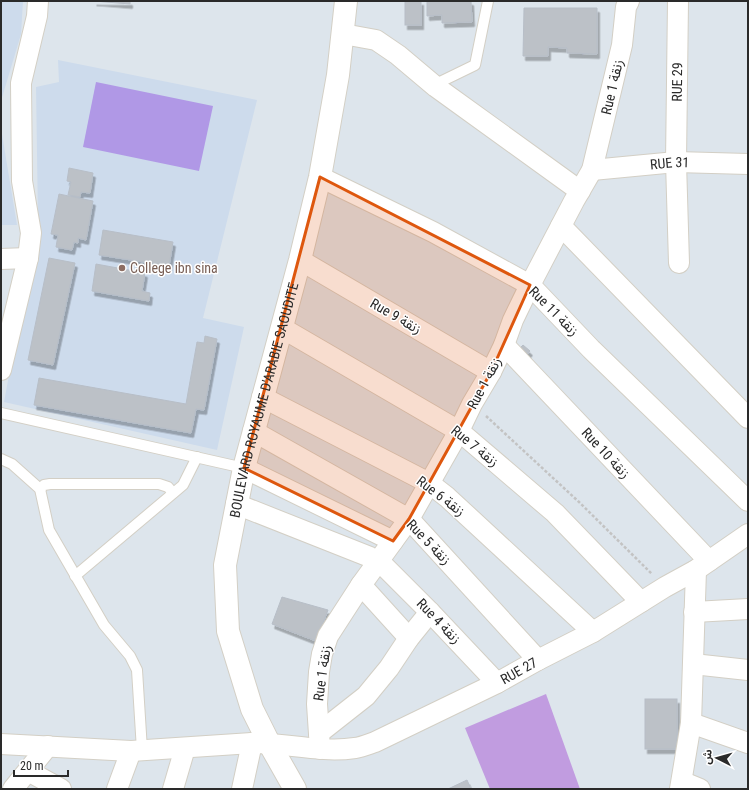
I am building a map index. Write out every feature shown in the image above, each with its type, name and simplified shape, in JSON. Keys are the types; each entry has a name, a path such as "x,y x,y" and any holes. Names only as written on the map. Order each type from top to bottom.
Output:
{"main road":[{"name":"BOULEVARD ROYAUME D'ARABIE SAOUDITE","path":"295,789 261,743 228,630 225,565 244,468 300,260 320,177 338,75 344,34 346,1"}],"street":[{"path":"1,370 28,258 31,233 22,181 21,83 37,16 38,1"},
{"name":"Rue 1 زنقة","path":"319,741 317,704 322,654 328,636 361,585 374,559 393,541 409,519 459,431 472,404 491,372 530,285 592,170 622,45 626,7 629,1"},
{"name":"RUE 29","path":"678,1 676,162 679,263"},
{"path":"344,34 376,40 398,55 436,88 580,191"},
{"name":"RUE 31","path":"592,170 676,162 748,164"},
{"name":"Rue 11 زنقة","path":"320,177 433,232 530,285 591,349 748,501"},
{"path":"561,226 748,418"},
{"path":"1,259 28,258"},
{"name":"Rue 9 زنقة","path":"300,260 491,372"},
{"name":"Rue 7 زنقة","path":"282,328 459,431 555,513 641,602"},
{"name":"Rue 10 زنقة","path":"504,345 702,566"},
{"name":"Rue 6 زنقة","path":"262,397 429,483 447,497 593,632"},
{"name":"Rue 5 زنقة","path":"254,431 409,519 538,660"},
{"path":"244,468 393,541"},
{"name":"Rue 4 زنقة","path":"236,504 374,559 430,612 497,683"},
{"name":"RUE 27","path":"1,744 137,751 319,741 339,749 356,748 376,742 497,683 593,632 665,587 702,566 748,534"},
{"path":"688,786 694,612 702,566"},
{"path":"361,585 409,638"},
{"path":"694,612 748,609"},
{"path":"319,741 366,696 389,668 409,638 430,612"},
{"path":"693,664 748,670"},
{"path":"691,723 748,743"},
{"path":"242,789 261,743"},
{"path":"12,789 48,746"},
{"path":"173,789 185,748"},
{"path":"117,789 137,751"},
{"path":"28,771 61,789"}],"lane":[{"path":"436,88 438,83 475,65 488,1"},
{"path":"1,413 244,468"},
{"path":"75,576 183,485 197,457"},
{"path":"1,459 12,464 40,488 49,530 104,625 130,656 137,670 137,751"},
{"path":"40,488 50,484 158,484 168,487 173,493"}],"path":[{"path":"472,404 578,502 665,587"}],"highlighted area":[{"path":"320,177 530,285 491,372 409,519 393,541 244,468"}],"shaded area":[{"path":"1,1 23,1 21,34 1,101"},
{"name":"College ibn sina","path":"58,60 257,100 203,318 244,327 217,450 4,402 38,219 36,87 59,82"},
{"path":"96,82 213,106 199,171 83,147"},
{"path":"1,128 17,225 1,225"},
{"path":"546,694 580,789 490,789 465,728"}],"building":[{"path":"94,1 130,1 130,4"},
{"path":"405,1 421,1 421,25 405,25"},
{"path":"427,1 471,1 472,22 442,23 442,15 427,16"},
{"path":"524,8 597,8 597,54 567,53 567,48 548,47 548,56 523,56"},
{"path":"69,168 93,173 90,193 81,192 80,197 68,195 71,182 67,181"},
{"path":"59,194 93,201 86,240 78,238 78,243 74,242 72,250 56,247 58,235 51,234"},
{"path":"103,230 173,242 169,266 99,255"},
{"path":"49,258 75,263 53,365 28,360"},
{"path":"96,264 145,273 142,291 150,293 149,301 92,291"},
{"path":"205,336 217,339 204,410 196,409 191,433 34,405 39,378 186,404 197,342 204,343"},
{"path":"523,345 530,351 524,358 517,351"},
{"path":"282,597 328,610 316,641 272,624"},
{"path":"645,699 677,699 677,749 645,749"},
{"path":"467,780 471,789 448,789"}],"place":[{"name":"College ibn sina","path":"122,268"}]}
